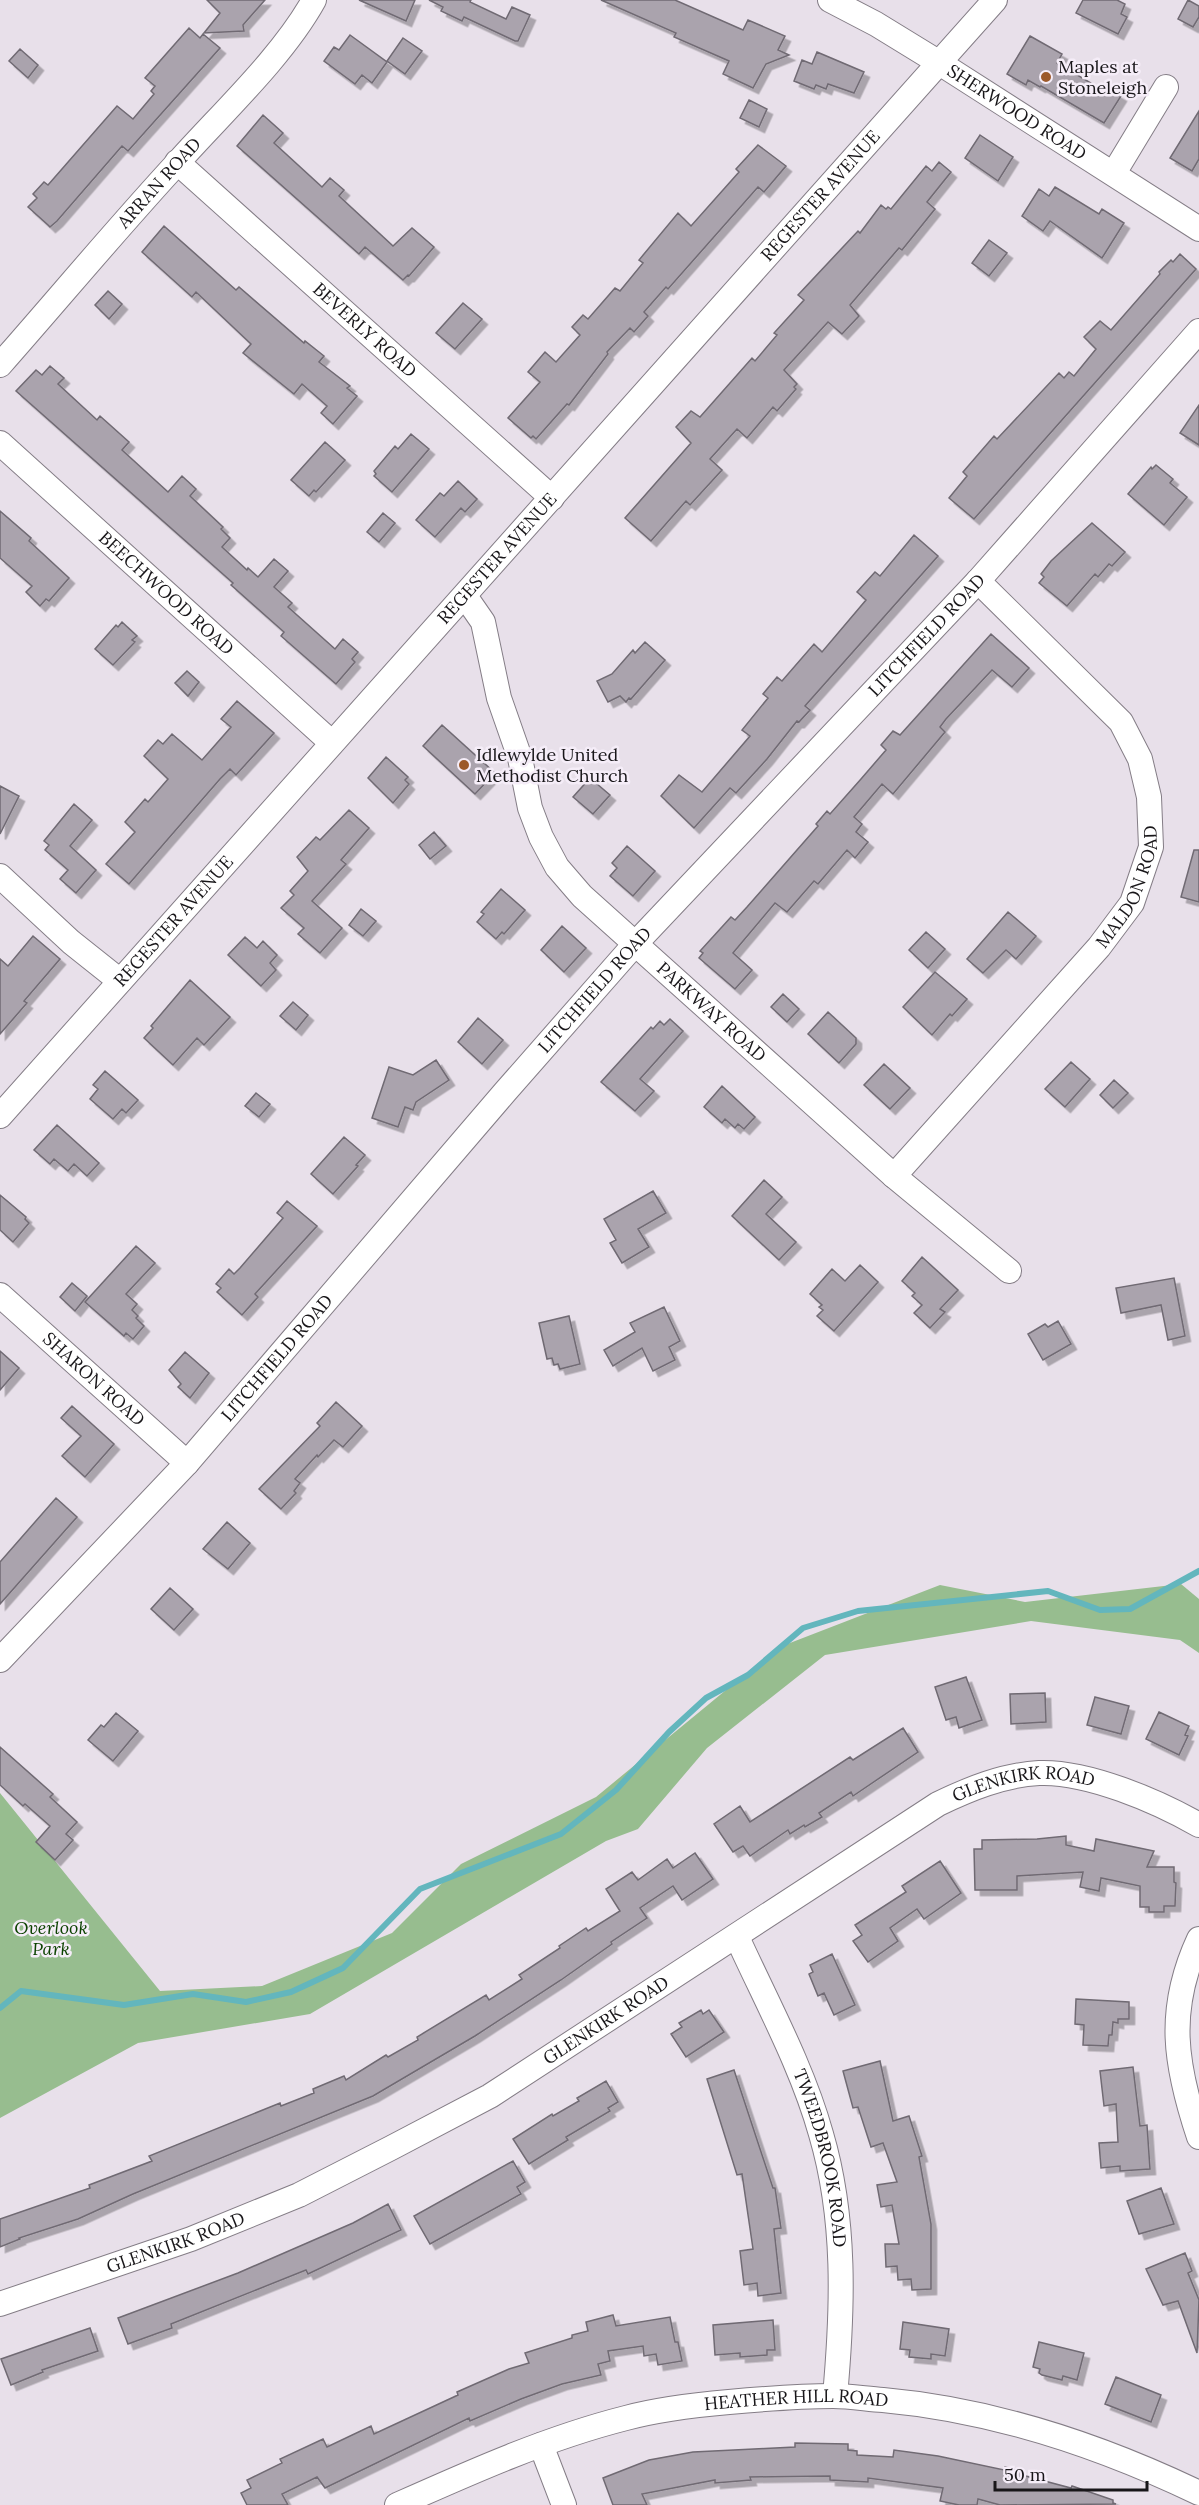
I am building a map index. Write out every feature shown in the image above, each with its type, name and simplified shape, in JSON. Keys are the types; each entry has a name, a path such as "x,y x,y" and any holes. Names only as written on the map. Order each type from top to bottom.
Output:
{"street":[{"name":"ARRAN ROAD","path":"0,365 177,162 253,80 306,15 314,0"},
{"name":"SHERWOOD ROAD","path":"830,0 876,24 938,62 1199,229"},
{"name":"REGESTER AVENUE","path":"0,1116 995,0"},
{"path":"1114,173 1166,87"},
{"name":"BEVERLY ROAD","path":"177,162 552,498"},
{"name":"LITCHFIELD ROAD","path":"0,1660 186,1463 635,944 978,581 1199,331"},
{"name":"BEECHWOOD ROAD","path":"0,443 332,743"},
{"name":"MALDON ROAD","path":"894,1176 1099,946 1132,903 1151,847 1147,787 1140,759 1121,722 978,581"},
{"name":"PARKWAY ROAD","path":"465,596 483,622 499,698 520,758 530,808 541,837 557,867 582,896 894,1176 1009,1271"},
{"path":"0,876 71,942 120,981"},
{"name":"SHARON ROAD","path":"0,1295 186,1463"},
{"name":"GLENKIRK ROAD","path":"0,2304 191,2239 298,2195 490,2096 938,1804 975,1786 1039,1773 1069,1776 1119,1788 1173,1810 1199,1825"},
{"name":"TWEEDBROOK ROAD","path":"736,1937 794,2061 821,2133 833,2186 840,2233 841,2293 840,2345 835,2396"},
{"path":"1199,1939 1182,1984 1177,2024 1179,2064 1186,2098 1199,2137"},
{"name":"HEATHER HILL ROAD","path":"397,2505 542,2445 628,2417 692,2406 755,2399 835,2396 960,2410 1060,2435 1145,2467 1199,2493"},
{"path":"542,2445 564,2505"}],"green space":[{"name":"Overlook Park","path":"1181,1584 1199,1599 1199,1653 1180,1640 1031,1621 825,1655 707,1748 638,1829 606,1841 310,2014 138,2043 0,2118 0,1793 160,1991 262,1986 392,1933 461,1864 596,1797 777,1648 940,1585 1025,1602"}],"building":[{"path":"207,0 265,0 243,25 244,31 204,33 220,13"},
{"path":"359,0 415,0 406,21"},
{"path":"429,0 471,0 470,2 506,19 512,7 530,15 518,41 515,41 464,17 462,21 441,11 443,7"},
{"path":"601,0 675,0 743,30 748,20 785,36 778,50 789,55 766,64 753,88 723,74 729,61 674,37 676,33"},
{"path":"1083,0 1117,0 1125,4 1121,14 1127,17 1118,34 1076,13"},
{"path":"1188,0 1199,6 1199,17 1193,27 1178,19"},
{"path":"189,28 200,38 203,34 220,48 128,151 122,146 50,227 28,207 37,198 33,194 44,182 48,185 117,106 133,119 154,94 151,91 155,86 145,78"},
{"path":"350,35 387,62 372,83 362,75 355,84 324,61 334,47 339,50"},
{"name":"Maples at Stoneleigh","path":"1030,36 1062,54 1057,63 1104,91 1106,87 1121,96 1104,123 1041,86 1028,80 1026,85 1007,74"},
{"path":"403,38 422,51 405,74 387,61"},
{"path":"20,49 38,65 28,78 9,61"},
{"path":"817,52 864,72 854,93 828,84 826,89 816,85 814,89 794,81 802,60 812,64"},
{"path":"749,100 767,109 759,127 740,118"},
{"path":"1199,111 1199,159 1192,171 1170,158"},
{"path":"263,115 283,133 274,143 322,187 330,178 344,190 339,196 393,246 412,228 434,247 409,276 403,280 365,247 359,254 237,146"},
{"path":"980,135 1013,157 998,181 965,158"},
{"path":"758,145 786,166 764,192 758,187 668,289 666,287 644,312 648,316 634,332 630,328 607,352 608,354 569,405 567,404 536,439 533,436 531,438 508,418 540,382 528,372 545,352 556,362 580,335 572,327 583,315 588,319 615,288 620,291 643,263 639,260 678,213 691,226 739,172 736,169"},
{"path":"939,162 951,172 927,202 935,209 902,250 899,248 850,305 859,316 842,334 828,322 784,370 797,384 794,387 796,389 777,411 773,407 747,438 737,429 710,459 722,470 690,505 686,501 651,541 625,518 691,443 676,427 691,411 700,417 752,358 755,361 777,335 774,333 804,300 798,295 858,231 860,233 881,205 886,209 888,207 891,209 926,166 932,171"},
{"path":"1055,187 1099,214 1102,209 1124,223 1102,258 1050,221 1043,231 1022,216 1039,189 1049,196"},
{"path":"164,226 236,290 239,287 304,343 305,341 324,356 319,362 350,386 347,388 357,396 333,424 321,413 327,406 302,384 294,394 243,353 251,344 196,292 192,297 142,252"},
{"path":"989,240 1007,253 989,276 972,263"},
{"path":"1180,254 1196,269 974,519 949,498 967,476 963,472 994,436 997,439 1059,373 1064,378 1069,372 1074,376 1096,349 1084,337 1100,321 1111,330 1160,274 1159,272"},
{"path":"108,291 122,304 109,319 95,305"},
{"path":"463,303 482,319 455,349 436,333"},
{"path":"50,366 64,378 58,384 97,420 100,416 129,442 122,450 168,492 182,476 196,489 190,496 223,527 221,529 230,538 222,547 247,570 248,568 258,577 274,559 288,571 274,587 292,603 288,607 335,649 343,639 358,652 352,659 355,662 336,684 281,636 284,632 231,585 233,583 16,391 36,370 42,375"},
{"path":"1199,405 1199,445 1180,433"},
{"path":"411,434 429,449 392,492 374,476 376,474 374,471 395,446 398,449"},
{"path":"325,442 345,460 316,492 314,490 309,496 291,480"},
{"path":"1156,465 1173,479 1170,483 1187,497 1164,525 1128,494 1151,467 1152,469"},
{"path":"458,481 477,499 465,512 461,508 435,537 416,520 440,493 444,496"},
{"path":"0,511 31,538 29,541 69,578 49,601 46,599 40,606 26,592 32,586 0,558"},
{"path":"383,513 395,523 379,542 367,532"},
{"path":"1092,523 1125,552 1112,566 1109,564 1098,577 1095,574 1067,606 1039,583 1044,577 1041,574 1051,561"},
{"path":"914,535 938,556 805,706 810,710 799,722 797,721 767,759 736,793 730,788 694,828 661,796 679,775 702,792 750,736 742,730 768,698 763,694 777,677 782,681 814,644 822,652 866,600 857,592 875,572 880,576"},
{"path":"122,622 137,636 132,640 135,642 113,665 95,649 116,625 118,627"},
{"path":"991,634 1029,668 1012,687 992,670 946,719 940,727 945,732 893,794 882,784 854,817 862,824 856,832 868,842 855,858 847,850 818,884 814,881 787,912 775,903 733,953 752,970 735,989 699,958 703,953 700,951 731,917 735,920 818,826 816,824 827,811 830,814 861,779 886,750 881,745 893,731 900,735"},
{"path":"645,642 665,660 631,699 629,698 626,702 620,696 608,702 597,681 612,674 633,650 635,653"},
{"path":"187,671 199,682 188,696 175,683"},
{"path":"237,701 274,733 236,775 230,769 220,779 129,884 106,864 135,832 125,822 145,799 148,802 168,779 144,756 158,740 163,744 172,734 202,760 231,727 221,719"},
{"name":"Idlewylde United Methodist Church","path":"442,725 495,773 475,794 423,746"},
{"path":"386,757 408,777 405,780 409,784 393,803 368,778"},
{"path":"590,778 610,795 593,814 573,797"},
{"path":"0,786 19,796 0,834"},
{"path":"74,804 92,820 70,846 96,870 76,893 60,879 68,870 45,850 49,845 44,841"},
{"path":"349,810 369,828 341,860 346,864 312,901 342,928 320,953 298,934 304,928 281,908 294,895 290,891 308,871 297,857 316,837 320,840"},
{"path":"434,832 446,846 430,859 419,845"},
{"path":"627,846 655,871 633,896 610,876 617,868 612,863"},
{"path":"1194,850 1199,850 1199,902 1181,897"},
{"path":"501,889 525,910 504,934 502,932 496,939 477,922 484,914 481,912"},
{"path":"361,909 376,921 363,936 349,925"},
{"path":"1008,912 1036,936 1016,959 1006,950 983,973 967,959"},
{"path":"562,926 586,948 564,972 541,950"},
{"path":"926,932 945,949 928,968 909,950"},
{"path":"33,936 60,959 24,1001 27,1003 0,1034 0,959 8,966"},
{"path":"245,937 257,948 263,941 277,955 270,963 276,970 261,986 228,955"},
{"path":"935,972 967,999 932,1035 903,1007"},
{"path":"190,980 230,1017 204,1045 197,1038 173,1065 144,1038 153,1028 151,1026"},
{"path":"783,994 799,1009 787,1022 771,1007"},
{"path":"293,1002 308,1015 296,1030 280,1016"},
{"path":"828,1012 856,1038 856,1044 839,1063 808,1034"},
{"path":"478,1018 503,1040 482,1064 458,1042"},
{"path":"670,1019 683,1031 640,1079 654,1091 635,1111 601,1082 651,1027 653,1029 660,1021 664,1025"},
{"path":"436,1060 449,1080 416,1102 413,1110 405,1107 398,1127 372,1118 389,1067 413,1075"},
{"path":"1071,1062 1090,1079 1065,1107 1045,1089"},
{"path":"884,1064 910,1088 890,1109 864,1085"},
{"path":"105,1071 138,1100 126,1113 122,1109 113,1119 90,1099 98,1089 93,1085"},
{"path":"1114,1080 1128,1093 1113,1108 1100,1095"},
{"path":"722,1086 755,1117 744,1129 738,1124 735,1128 725,1119 722,1123 704,1107"},
{"path":"256,1093 270,1104 259,1117 245,1106"},
{"path":"57,1125 99,1163 87,1176 74,1164 68,1171 54,1159 50,1164 34,1150"},
{"path":"344,1137 365,1155 333,1194 311,1174"},
{"path":"764,1180 782,1197 766,1214 796,1242 779,1260 732,1216"},
{"path":"653,1191 666,1213 638,1229 649,1247 622,1263 610,1243 616,1240 604,1219"},
{"path":"0,1195 26,1217 29,1223 13,1242 0,1230"},
{"path":"287,1201 317,1226 255,1294 258,1297 242,1315 217,1292 221,1288 216,1284 229,1269 234,1274 283,1218 277,1213"},
{"path":"136,1246 155,1263 126,1294 137,1304 132,1310 144,1326 133,1339 126,1333 124,1336 85,1302"},
{"path":"922,1257 958,1290 940,1309 945,1312 930,1328 914,1313 922,1305 912,1296 915,1293 902,1281"},
{"path":"860,1265 878,1282 834,1331 817,1316 823,1310 819,1307 822,1305 810,1294 832,1269 845,1281"},
{"path":"1174,1278 1185,1336 1168,1340 1161,1305 1121,1313 1116,1288"},
{"path":"72,1283 87,1296 75,1311 60,1297"},
{"path":"664,1307 680,1341 669,1347 675,1360 653,1371 642,1348 613,1366 604,1350 635,1332 630,1323"},
{"path":"569,1316 580,1364 560,1369 558,1364 554,1365 552,1358 547,1359 539,1323"},
{"path":"1058,1321 1071,1344 1043,1360 1028,1334 1045,1324 1048,1327"},
{"path":"0,1351 19,1368 0,1390"},
{"path":"185,1352 209,1373 190,1398 178,1387 181,1384 169,1370"},
{"path":"336,1402 362,1426 343,1447 334,1440 318,1457 317,1455 295,1479 300,1483 294,1491 296,1493 281,1509 259,1489 320,1426 317,1423"},
{"path":"72,1406 114,1444 85,1477 62,1456 81,1436 61,1418"},
{"path":"56,1498 77,1517 0,1604 0,1562"},
{"path":"227,1522 250,1543 228,1569 203,1549"},
{"path":"170,1588 193,1609 174,1630 151,1609"},
{"path":"966,1677 982,1720 959,1728 956,1717 946,1720 935,1687"},
{"path":"1045,1693 1046,1722 1011,1724 1010,1694"},
{"path":"1095,1697 1129,1706 1121,1734 1087,1725"},
{"path":"1159,1712 1189,1726 1185,1735 1188,1736 1179,1755 1146,1739"},
{"path":"116,1713 138,1731 113,1761 88,1740"},
{"path":"903,1728 918,1752 853,1796 851,1792 819,1813 822,1817 790,1834 788,1830 750,1856 743,1846 733,1852 714,1824 740,1806 750,1822 850,1757 853,1760"},
{"path":"0,1747 53,1794 50,1797 77,1822 66,1834 73,1840 55,1860 36,1842 50,1826 0,1785"},
{"path":"1066,1836 1066,1845 1094,1851 1096,1839 1154,1851 1147,1867 1174,1867 1175,1906 1164,1906 1164,1912 1149,1912 1149,1907 1140,1907 1140,1886 1101,1878 1099,1891 1080,1887 1083,1872 1017,1876 1017,1890 975,1890 974,1849 982,1849 982,1840"},
{"path":"695,1853 713,1879 682,1900 673,1886 640,1908 647,1918 561,1980 475,2036 373,2096 133,2194 78,2219 19,2238 0,2247 0,2219 90,2188 89,2185 152,2161 149,2156 280,2103 281,2106 314,2093 313,2089 344,2076 346,2080 386,2055 388,2057 418,2040 417,2037 486,1995 489,2000 522,1979 519,1975 560,1948 559,1946 586,1928 588,1931 620,1911 606,1889 632,1872 638,1880 667,1859 673,1868"},
{"path":"940,1861 961,1893 924,1919 917,1909 890,1928 898,1941 868,1962 853,1941 862,1935 855,1925 906,1892 902,1886"},
{"path":"832,1954 855,2005 834,2015 824,1993 818,1996 809,1974 813,1972 810,1965"},
{"path":"1076,1999 1129,2002 1129,2019 1118,2019 1118,2023 1113,2022 1108,2046 1083,2045 1084,2025 1075,2024"},
{"path":"701,2010 703,2014 709,2010 724,2032 686,2057 671,2034 682,2027 679,2023"},
{"path":"880,2061 893,2121 909,2116 922,2156 919,2157 931,2224 931,2289 912,2290 911,2279 898,2280 897,2266 886,2267 885,2244 899,2244 892,2205 881,2207 877,2185 897,2182 883,2143 871,2147 858,2107 853,2108 843,2071"},
{"path":"1133,2067 1140,2126 1147,2125 1150,2169 1120,2171 1120,2166 1101,2168 1099,2143 1118,2142 1116,2104 1104,2106 1100,2071"},
{"path":"734,2070 773,2188 775,2188 781,2228 774,2229 781,2293 758,2296 757,2283 744,2285 740,2251 753,2249 742,2174 737,2175 707,2079"},
{"path":"606,2081 618,2102 608,2108 610,2111 566,2137 568,2140 529,2164 513,2139 552,2114 553,2116 579,2101 577,2098"},
{"path":"513,2161 525,2182 517,2187 521,2194 430,2244 414,2216"},
{"path":"1161,2188 1174,2224 1139,2234 1127,2201"},
{"path":"388,2204 401,2230 308,2274 306,2270 171,2324 172,2328 128,2344 118,2318 238,2273 353,2223"},
{"path":"1185,2253 1192,2271 1188,2273 1199,2300 1197,2353 1178,2301 1163,2305 1146,2269"},
{"path":"613,2315 616,2326 670,2317 682,2361 658,2365 656,2354 644,2356 643,2346 608,2351 610,2361 598,2364 601,2375 562,2384 470,2421 469,2418 325,2488 317,2477 282,2494 288,2505 247,2505 241,2493 251,2488 247,2480 282,2463 280,2459 323,2439 327,2447 371,2426 374,2434 458,2395 457,2392 509,2369 529,2363 525,2353 588,2331 586,2322"},
{"path":"773,2320 775,2350 767,2350 767,2355 740,2357 740,2353 715,2355 713,2325"},
{"path":"903,2322 949,2329 945,2356 931,2354 931,2359 909,2357 910,2350 900,2349"},
{"path":"90,2328 98,2351 42,2370 43,2372 11,2385 1,2359"},
{"path":"1039,2342 1084,2353 1077,2380 1063,2376 1062,2380 1042,2375 1039,2373 1040,2369 1033,2367"},
{"path":"1116,2377 1161,2395 1151,2422 1105,2404"},
{"path":"795,2443 848,2444 848,2450 857,2451 857,2455 893,2457 894,2450 938,2456 1004,2470 1005,2467 1022,2472 1022,2475 1071,2488 1072,2486 1113,2500 1116,2504 1000,2505 978,2499 977,2505 959,2505 940,2501 943,2488 868,2478 868,2482 830,2480 830,2476 750,2477 751,2480 715,2483 715,2480 642,2494 647,2505 613,2505 603,2478 649,2460 693,2452 795,2447"}],"waterway":[{"path":"0,2008 21,1991 124,2005 193,1994 246,2002 291,1992 343,1968 420,1889 561,1834 616,1790 669,1732 706,1698 748,1675 803,1628 858,1611 1048,1591 1100,1610 1130,1609 1199,1571"}],"place":[{"name":"Maples at Stoneleigh","path":"1046,77"},
{"name":"Idlewylde United Methodist Church","path":"464,765"}]}
